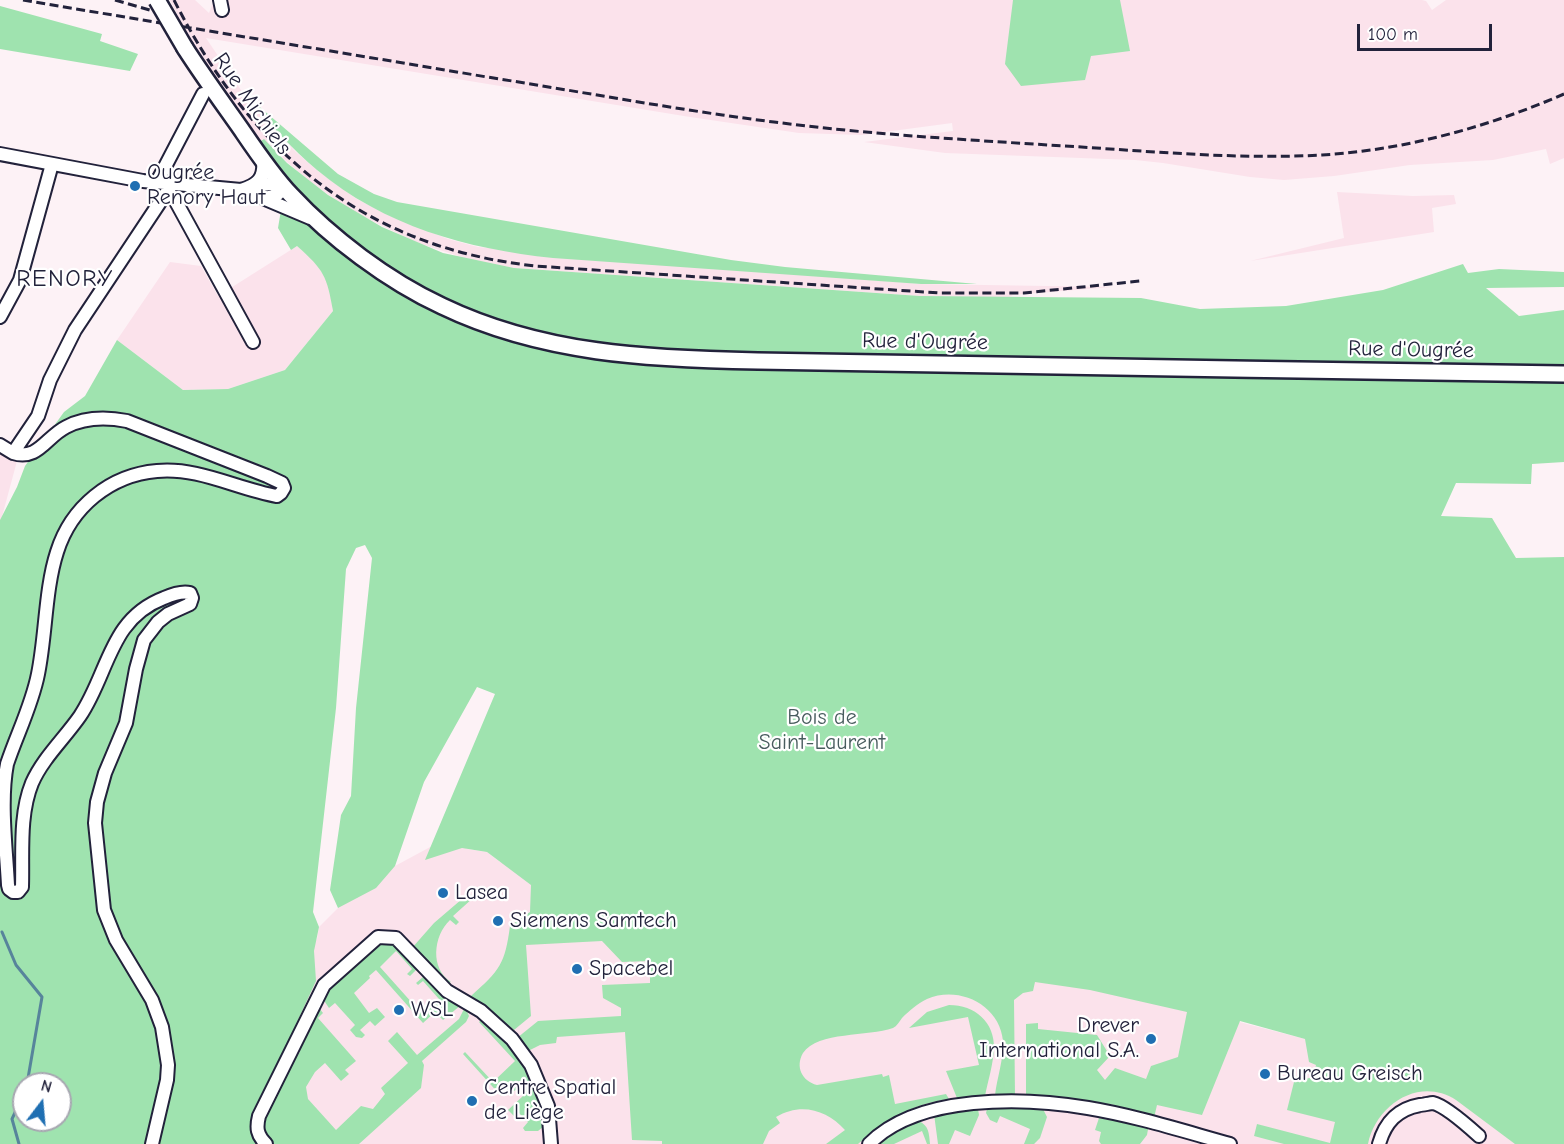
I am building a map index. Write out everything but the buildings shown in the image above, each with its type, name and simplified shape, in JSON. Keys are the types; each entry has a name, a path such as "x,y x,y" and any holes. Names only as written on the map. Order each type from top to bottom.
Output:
{"main road":[{"name":"Rue Michiels","path":"157,0 185,48 249,142 282,185"},
{"name":"Rue d'Ougrée","path":"282,185 319,222 398,282 458,314 521,336 574,348 616,354 715,360 1128,369 1564,374"}],"street":[{"path":"157,182 203,94"},
{"name":"Rue d'Ougrée","path":"0,154 157,182 170,188 241,190 270,184 282,185"},
{"path":"254,186 263,174 262,159"},
{"path":"0,317 20,280 52,164"},
{"path":"261,198 275,196 282,185"},
{"path":"170,188 253,342"},
{"path":"14,453 38,416 50,380 75,330 170,188"},
{"name":"Rue d'Ougrée","path":"241,190 286,206 319,222"},
{"path":"0,445 14,453 32,454 54,434 66,426 83,420 127,421 267,476 282,483 284,488 277,496 181,471 158,471 115,482 83,506 66,531 57,553 37,678 4,777 3,799 8,885 13,892 22,887 24,817 27,800 39,770 80,716 95,688 114,642 123,628 146,606 170,596 190,593 192,598 190,604 158,621 144,640 126,723 105,773 97,802 95,823 104,910 116,940 152,1000 162,1027 168,1065 167,1080 152,1144"},
{"path":"266,1144 260,1138 256,1128 259,1116 324,985 378,938 396,938 447,991 481,1011 507,1032 531,1065 548,1106 551,1144"},
{"path":"869,1144 897,1124 929,1110 955,1105 1019,1102 1056,1103 1089,1108 1128,1116 1230,1144"},
{"path":"1379,1144 1384,1128 1394,1116 1409,1107 1433,1103 1456,1117 1479,1136"}],"shaded area":[{"path":"170,0 195,0 209,13 214,0 1422,0 1426,1 1432,10 1446,0 1564,0 1564,158 1550,164 1546,149 1493,160 1410,165 1334,176 1284,180 1135,160 945,153 864,142 953,131 952,123 862,135 799,133 206,38 249,102 296,152 318,171 357,199 388,215 448,239 478,247 921,284 1112,287 1013,295 1007,298 920,296 514,268 474,261 415,242 350,210 309,181 263,139 259,142 196,51"},
{"path":"1337,192 1413,196 1454,195 1456,204 1432,208 1434,232 1250,261 1344,238"},
{"path":"297,246 313,260 328,280 333,311 285,370 228,389 183,390 117,340 170,262 201,266 218,296"},
{"path":"0,454 17,461 0,524"},
{"path":"445,839 468,849 487,852 500,862 975,954 1457,1078 1563,1144 233,1144 253,1118 288,1042 307,951 317,939 319,927 338,908 395,866"}],"green space":[{"path":"1013,0 1120,0 1130,51 1091,56 1085,80 1021,86 1005,64"},
{"path":"0,6 102,34 100,41 138,54 130,71 0,49"},
{"path":"248,97 338,174 374,194 397,202 731,260 977,284 921,284 553,258 458,241 398,220 343,189 299,154 249,102"},
{"name":"Bois de Saint-Laurent","path":"264,139 287,163 328,195 382,227 443,253 514,268 920,296 1141,298 1200,309 1286,306 1383,290 1463,264 1468,273 1499,269 1564,272 1564,287 1486,288 1519,316 1564,310 1564,462 1532,464 1531,484 1456,483 1441,516 1492,518 1516,558 1564,557 1564,1144 1515,1144 1456,1100 1442,1093 1428,1091 1401,1098 1390,1107 1380,1117 1368,1144 1284,1144 1254,1136 1257,1124 1330,1143 1335,1122 1287,1110 1294,1082 1313,1077 1316,1065 1309,1062 1305,1039 1240,1021 1202,1115 1157,1105 1154,1118 1150,1118 1147,1135 1140,1144 1101,1144 1099,1141 1101,1132 1095,1130 1099,1118 1115,1121 1115,1105 1026,1094 1026,1024 1038,1023 1038,1029 1097,1035 1110,1056 1097,1070 1105,1080 1115,1068 1146,1079 1151,1066 1178,1057 1187,1012 1090,990 1035,982 1033,991 1023,993 1014,1000 1015,1096 995,1095 1003,1041 994,1017 976,1001 952,995 939,995 917,1005 893,1028 820,1041 803,1053 800,1063 801,1073 807,1080 817,1085 882,1074 883,1077 889,1075 895,1104 946,1094 949,1099 924,1104 900,1114 858,1144 826,1144 845,1130 830,1117 804,1109 785,1112 776,1117 780,1123 769,1131 763,1144 662,1144 662,1141 632,1140 625,1032 557,1037 556,1043 540,1045 528,1051 517,1038 538,1021 621,1016 621,1008 603,998 602,985 650,983 650,961 622,962 602,941 526,945 531,1016 514,1030 471,996 500,966 510,926 530,912 531,885 487,852 462,848 425,860 495,694 477,687 424,782 395,866 376,888 338,908 330,890 341,815 351,796 356,708 372,558 365,545 356,548 346,569 336,708 313,912 319,927 314,951 316,981 252,1120 251,1131 259,1144 0,1144 0,520 25,466 64,412 85,396 117,340 183,390 228,389 285,370 333,311 329,289 323,274 297,246 291,250 278,228 281,210 299,190 259,142"},
{"path":"469,893 473,898 453,916 459,922 456,925 450,920 437,943 437,961 444,976 451,982 445,984 412,948 434,923"},
{"path":"379,943 396,943 416,966 416,970 410,976 407,974 412,969 396,951 380,967 422,1014 439,999 423,981 418,985 416,983 423,977 461,1005 443,1020 435,1012 423,1023 376,970 354,993 369,1013 377,1008 385,1017 375,1026 370,1021 360,1030 365,1035 362,1038 356,1037 350,1030 355,1025 335,1003 329,1008 323,999 325,992 332,985"},
{"path":"949,1005 975,1012 982,1017 991,1031 994,1049 985,1096 957,1098 946,1071 979,1065 968,1017 909,1028 927,1012"},
{"path":"465,1007 469,1016 466,1022 422,1061 424,1065 421,1088 359,1144 272,1144 264,1135 263,1120 271,1100 300,1052 299,1048 319,1008 323,1013 318,1018 356,1061 345,1070 349,1074 341,1081 325,1063 315,1072 306,1087 308,1099 336,1130 361,1106 373,1109 385,1094 381,1088 408,1063 388,1041 397,1032 417,1055 459,1019"},
{"path":"484,1018 511,1045 533,1079 542,1107 543,1127 538,1131 525,1131 523,1128 528,1122 519,1113 515,1117 508,1110 523,1096 517,1089 514,1091 510,1088 501,1096 463,1054 465,1052 493,1082 515,1061 479,1022"},
{"path":"988,1105 1042,1107 1047,1117 1040,1138 1034,1144 1024,1144 1030,1129 1000,1116 997,1123 990,1120 986,1113"},
{"path":"978,1109 979,1115 970,1136 955,1130 949,1144 938,1144 934,1114 951,1110"},
{"path":"919,1121 927,1128 930,1144 927,1144 922,1131 894,1144 879,1144 898,1130"}],"waterway":[{"path":"2,932 16,965 42,997 29,1072"},
{"path":"16,1132 19,1144"}],"railway":[{"path":"23,0 738,117 876,133 1150,152 1288,156 1322,155 1384,148 1446,135 1506,117 1564,94"},
{"path":"115,0 174,17"},
{"path":"174,0 205,54 239,103 277,146 319,183 365,214 417,238 473,255 535,266 940,293 1024,293 1140,281"}],"place":[{"name":"Ougrée Renory Haut","path":"135,186"},
{"name":"Lasea","path":"443,893"},
{"name":"Siemens Samtech","path":"498,921"},
{"name":"Spacebel","path":"577,969"},
{"name":"WSL","path":"399,1010"},
{"name":"Drever International S.A.","path":"1151,1039"},
{"name":"Bureau Greisch","path":"1265,1074"},
{"name":"Centre Spatial de Liège","path":"472,1101"}],"district":[{"name":"RENORY","path":"65,279"}]}
